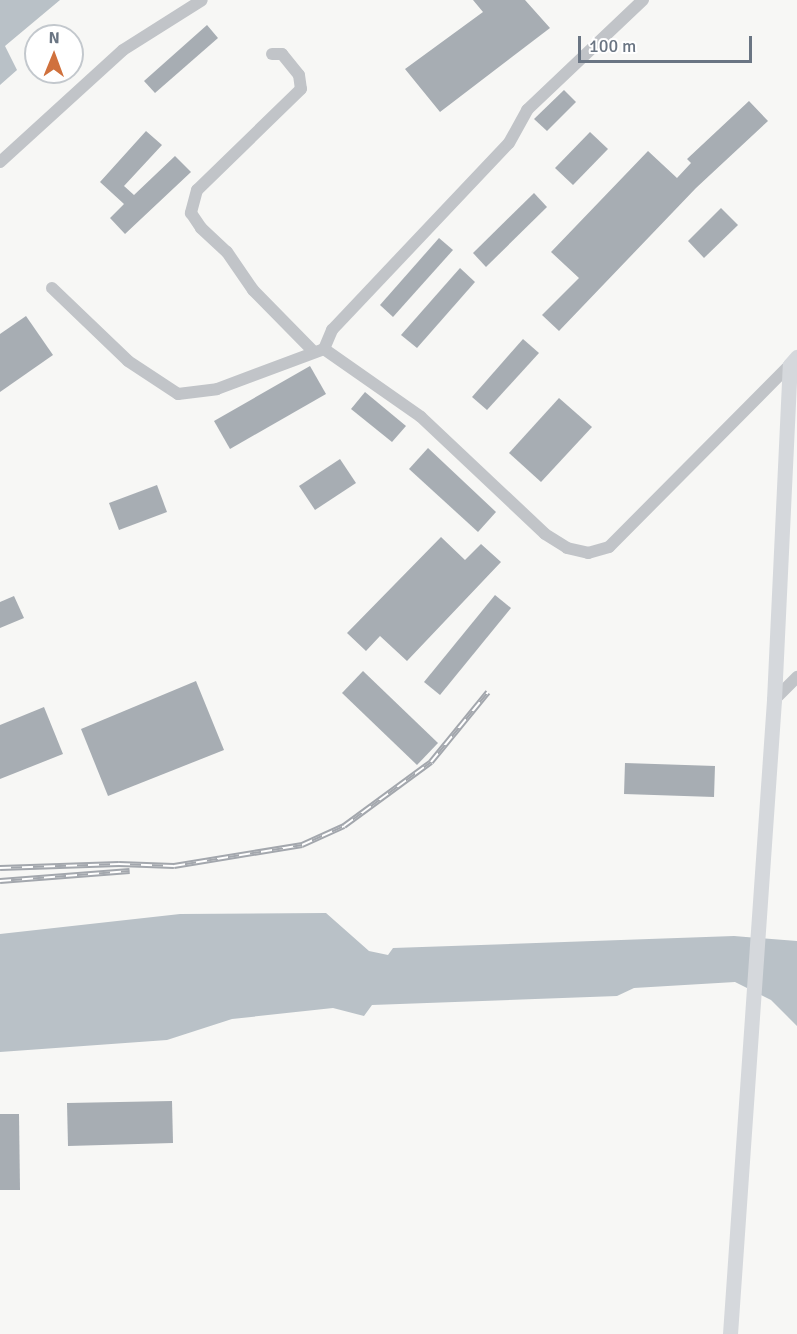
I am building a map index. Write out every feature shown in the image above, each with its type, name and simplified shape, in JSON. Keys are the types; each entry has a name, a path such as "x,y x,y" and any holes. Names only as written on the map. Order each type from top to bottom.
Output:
{"main road":[{"path":"730,1334 774,700 793,361"}],"street":[{"path":"0,162 123,50 202,0"},
{"path":"52,288 128,361 178,394 197,394 284,366 318,350 332,330 509,143 516,124 527,110 643,0"},
{"path":"272,54 282,54 299,75 301,89 197,190 191,213 227,252 253,290 318,350 421,417 545,534 567,548 588,553 609,547 793,361"},
{"path":"774,700 797,677"}],"shaded area":[{"path":"0,0 60,0 31,24 24,24 24,30 5,46 17,70 0,85"},
{"path":"326,913 369,951 388,955 393,948 734,936 797,941 797,1026 771,1000 735,982 634,988 617,996 372,1005 364,1016 333,1008 232,1019 167,1040 0,1052 0,934 180,914"}],"building":[{"path":"473,0 525,0 550,28 440,112 405,69 483,12"},
{"path":"207,25 218,38 155,93 144,81"},
{"path":"564,90 576,102 547,131 534,119"},
{"path":"749,101 768,121 696,188 559,331 542,315 579,278 551,252 648,151 677,178 691,163 687,159"},
{"path":"146,131 162,145 124,186 134,195 175,156 191,172 125,234 110,218 124,204 100,182"},
{"path":"590,132 608,149 573,185 555,168"},
{"path":"534,193 547,207 486,267 473,253"},
{"path":"721,208 738,225 704,258 688,241"},
{"path":"439,238 453,250 393,317 380,305"},
{"path":"460,268 475,282 417,348 401,335"},
{"path":"26,316 53,355 0,392 0,334"},
{"path":"523,339 539,353 487,410 472,397"},
{"path":"310,366 326,394 230,449 214,421"},
{"path":"365,392 406,426 392,442 351,409"},
{"path":"559,398 592,427 541,482 509,453"},
{"path":"428,448 496,512 478,532 409,469"},
{"path":"340,459 356,483 315,510 299,486"},
{"path":"157,485 167,512 119,530 109,503"},
{"path":"441,537 465,560 481,544 501,562 407,661 380,636 366,651 347,633"},
{"path":"495,595 511,608 440,695 424,682"},
{"path":"14,596 24,618 0,628 0,602"},
{"path":"363,671 438,743 417,765 342,693"},
{"path":"196,681 224,750 108,796 81,729"},
{"path":"44,707 63,754 0,779 0,725"},
{"path":"625,763 715,766 714,797 624,794"},
{"path":"172,1101 173,1143 68,1146 67,1103"},
{"path":"0,1114 19,1114 20,1190 0,1190"}],"railway":[{"path":"0,868 119,864 174,866 302,845 344,826 431,762 488,692"},
{"path":"0,881 130,871"}]}
